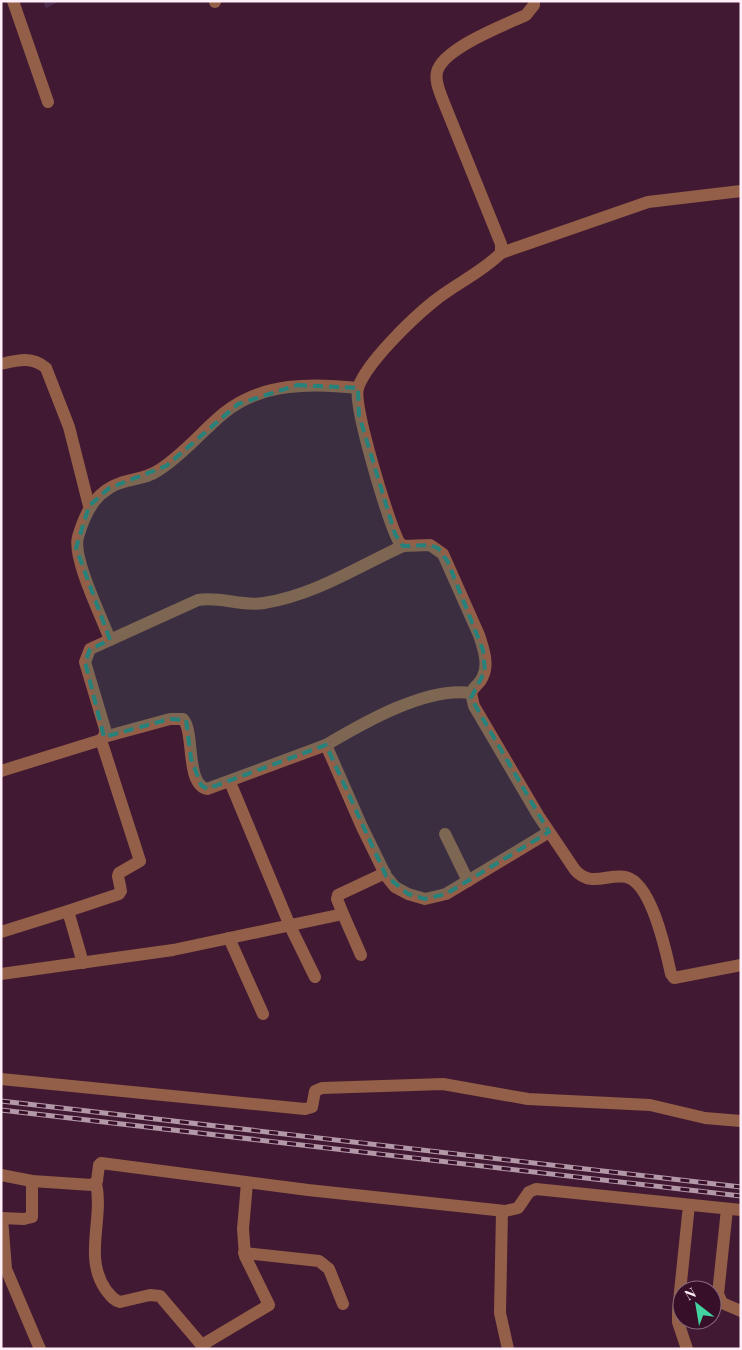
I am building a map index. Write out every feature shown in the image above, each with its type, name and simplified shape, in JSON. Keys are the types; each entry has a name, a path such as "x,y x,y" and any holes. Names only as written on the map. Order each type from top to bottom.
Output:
{"street":[{"path":"12,1 48,102"},
{"path":"502,253 501,244 442,98 437,83 437,72 442,63 453,52 526,15 538,3"},
{"path":"403,546 395,534 359,415 358,388 366,373 406,325 434,301 492,262 502,253 648,202 741,191"},
{"path":"1,364 27,359 38,361 46,368 69,427 89,506"},
{"path":"110,640 76,548 89,506 95,498 118,484 142,478 160,470 180,455 225,412 262,394 297,385 316,384 358,388"},
{"path":"1,932 119,894 121,891 119,872 140,861 102,739 105,730 85,662 90,649 198,600 208,598 251,604 264,603 312,590 342,578 403,546 430,545 438,548 448,562 483,650 483,678 470,692"},
{"path":"1,771 170,718 184,719 188,727 191,758 203,788 213,788 326,745 388,711 455,690 470,692"},
{"path":"470,692 474,706 549,832 581,877 588,880 624,877 637,884 652,912 672,977 678,978 741,965"},
{"path":"326,745 362,827 385,873 395,886 408,894 425,899 446,894 549,832"},
{"path":"230,782 290,926 315,977"},
{"path":"445,834 468,881"},
{"path":"361,955 337,899 338,895 385,873"},
{"path":"68,911 83,963"},
{"path":"1,974 83,963 229,938 343,914"},
{"path":"229,938 263,1014"},
{"path":"1,1079 305,1110 312,1106 315,1091 322,1088 443,1084 528,1098 650,1105 705,1118 741,1121"},
{"path":"247,1182 243,1228 244,1253 269,1305 204,1347 160,1296 150,1295 120,1302 112,1298 102,1284 94,1262 98,1196 96,1183 101,1163 247,1182 502,1211 515,1210 530,1190 536,1189 741,1210"},
{"path":"1,1175 32,1181 92,1185 96,1183"},
{"path":"32,1181 32,1217 24,1219 2,1218 6,1269 40,1349"},
{"path":"687,1349 678,1322 678,1311 689,1205"},
{"path":"727,1209 718,1294 722,1303 741,1310"},
{"path":"502,1211 500,1312 508,1349"},
{"path":"244,1253 319,1261 329,1269 343,1304"}],"highlighted area":[{"path":"297,385 358,388 359,415 395,534 403,546 430,545 438,548 448,562 483,650 485,671 471,698 549,832 446,894 425,899 408,894 386,876 326,745 207,789 201,785 191,759 186,720 170,719 104,737 85,662 90,649 110,640 76,548 89,506 109,488 166,466 238,404"}],"building":[{"path":"43,1 56,1 56,3 46,8"}],"railway":[{"path":"1,1101 741,1187"},
{"path":"1,1110 741,1196"}]}
